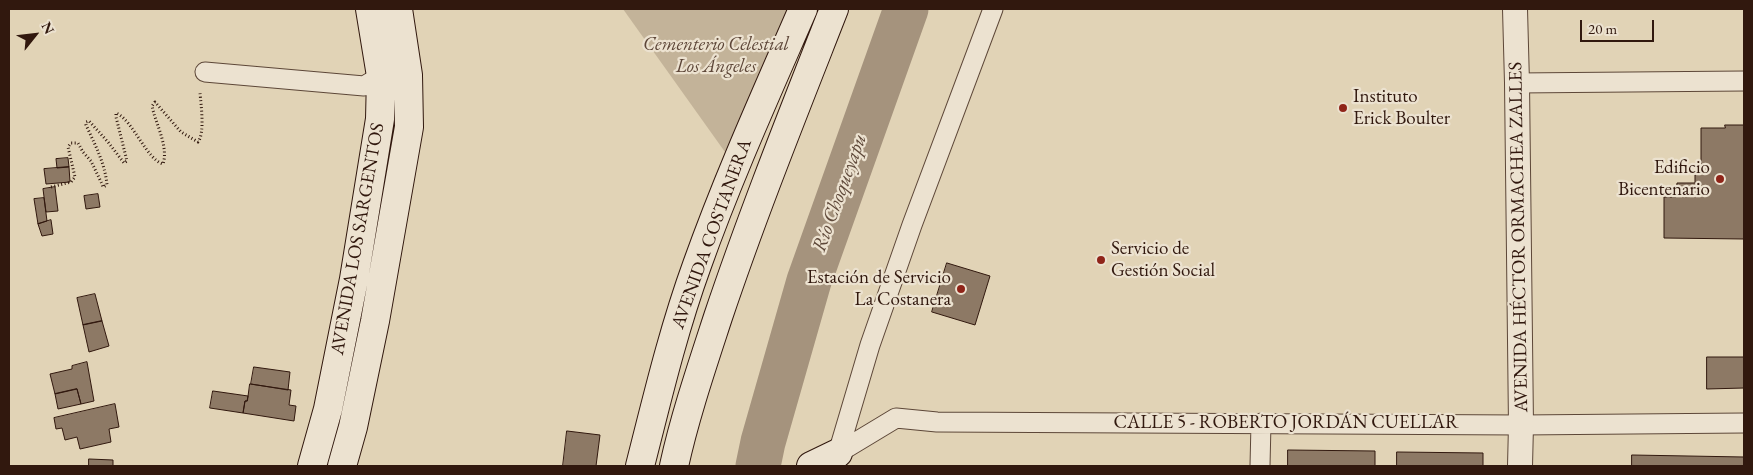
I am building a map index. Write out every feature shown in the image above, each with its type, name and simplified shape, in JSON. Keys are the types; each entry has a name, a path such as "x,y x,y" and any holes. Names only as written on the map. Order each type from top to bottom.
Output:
{"main road":[{"name":"AVENIDA LOS SARGENTOS","path":"312,466 328,409 354,279 380,119 381,76 370,9"},
{"name":"AVENIDA LOS SARGENTOS","path":"342,466 354,427 375,321 409,127 408,75 398,9"},
{"name":"AVENIDA COSTANERA","path":"640,466 663,374 696,266 743,147 803,9"},
{"name":"AVENIDA COSTANERA","path":"674,466 705,354 740,250 834,9"},
{"path":"381,76 408,75"},
{"path":"810,466 838,459"}],"street":[{"path":"838,459 870,345 912,225 993,9"},
{"name":"AVENIDA HÉCTOR ORMACHEA ZALLES","path":"1515,9 1518,83 1520,466"},
{"path":"206,72 364,86 381,76"},
{"path":"1518,83 1744,81"},
{"name":"CALLE 5 - ROBERTO JORDÁN CUELLAR","path":"838,459 896,418 937,422 1521,425 1744,423"},
{"path":"1260,466 1261,423"}],"path":[{"path":"51,187 71,182 76,177 68,148 71,143 78,144 91,162 103,186 107,184 98,148 86,125 86,122 89,121 124,163 128,160 116,113 126,122 155,159 163,164 165,160 161,136 152,106 155,102 181,132 198,142 201,138 200,74 206,72"}],"green space":[{"name":"Cementerio Celestial Los Ángeles","path":"623,9 791,9 725,152"}],"building":[{"name":"Edificio Bicentenario","path":"1725,125 1744,125 1744,239 1664,238 1664,197 1676,197 1677,183 1695,183 1695,175 1701,174 1701,128 1725,128"},
{"path":"68,158 69,167 57,168 56,159"},
{"path":"69,167 70,182 46,184 44,169"},
{"path":"55,187 58,211 46,212 43,189"},
{"path":"98,194 100,207 86,209 84,196"},
{"path":"44,198 47,221 38,224 34,199"},
{"path":"51,220 53,234 42,236 38,224"},
{"path":"947,263 990,276 975,325 932,312"},
{"path":"95,294 102,321 83,325 77,298"},
{"path":"102,321 109,346 89,352 83,325"},
{"path":"1707,357 1744,357 1744,388 1707,389"},
{"path":"87,362 94,401 81,404 77,389 55,394 50,374 72,369 72,366"},
{"path":"254,367 290,372 288,390 251,384"},
{"path":"250,384 291,390 289,405 296,406 294,421 243,413"},
{"path":"77,389 81,404 58,409 55,394"},
{"path":"213,391 248,396 243,413 210,408"},
{"path":"115,404 119,427 109,429 111,442 80,449 77,437 65,440 62,428 56,429 54,418"},
{"path":"567,431 600,435 596,466 563,466"},
{"path":"1288,450 1375,451 1375,466 1288,466"},
{"path":"1397,452 1483,453 1483,466 1397,466"},
{"path":"1632,455 1744,457 1744,466 1632,466"},
{"path":"89,459 113,460 113,466 89,466"}],"waterway":[{"name":"Río Choqueyapu","path":"758,466 763,442 809,281 906,9"}],"place":[{"name":"Instituto Erick Boulter","path":"1343,108"},
{"name":"Edificio Bicentenario","path":"1720,179"},
{"name":"Servicio de Gestión Social","path":"1101,260"},
{"name":"Estación de Servicio La Costanera","path":"961,289"}]}
